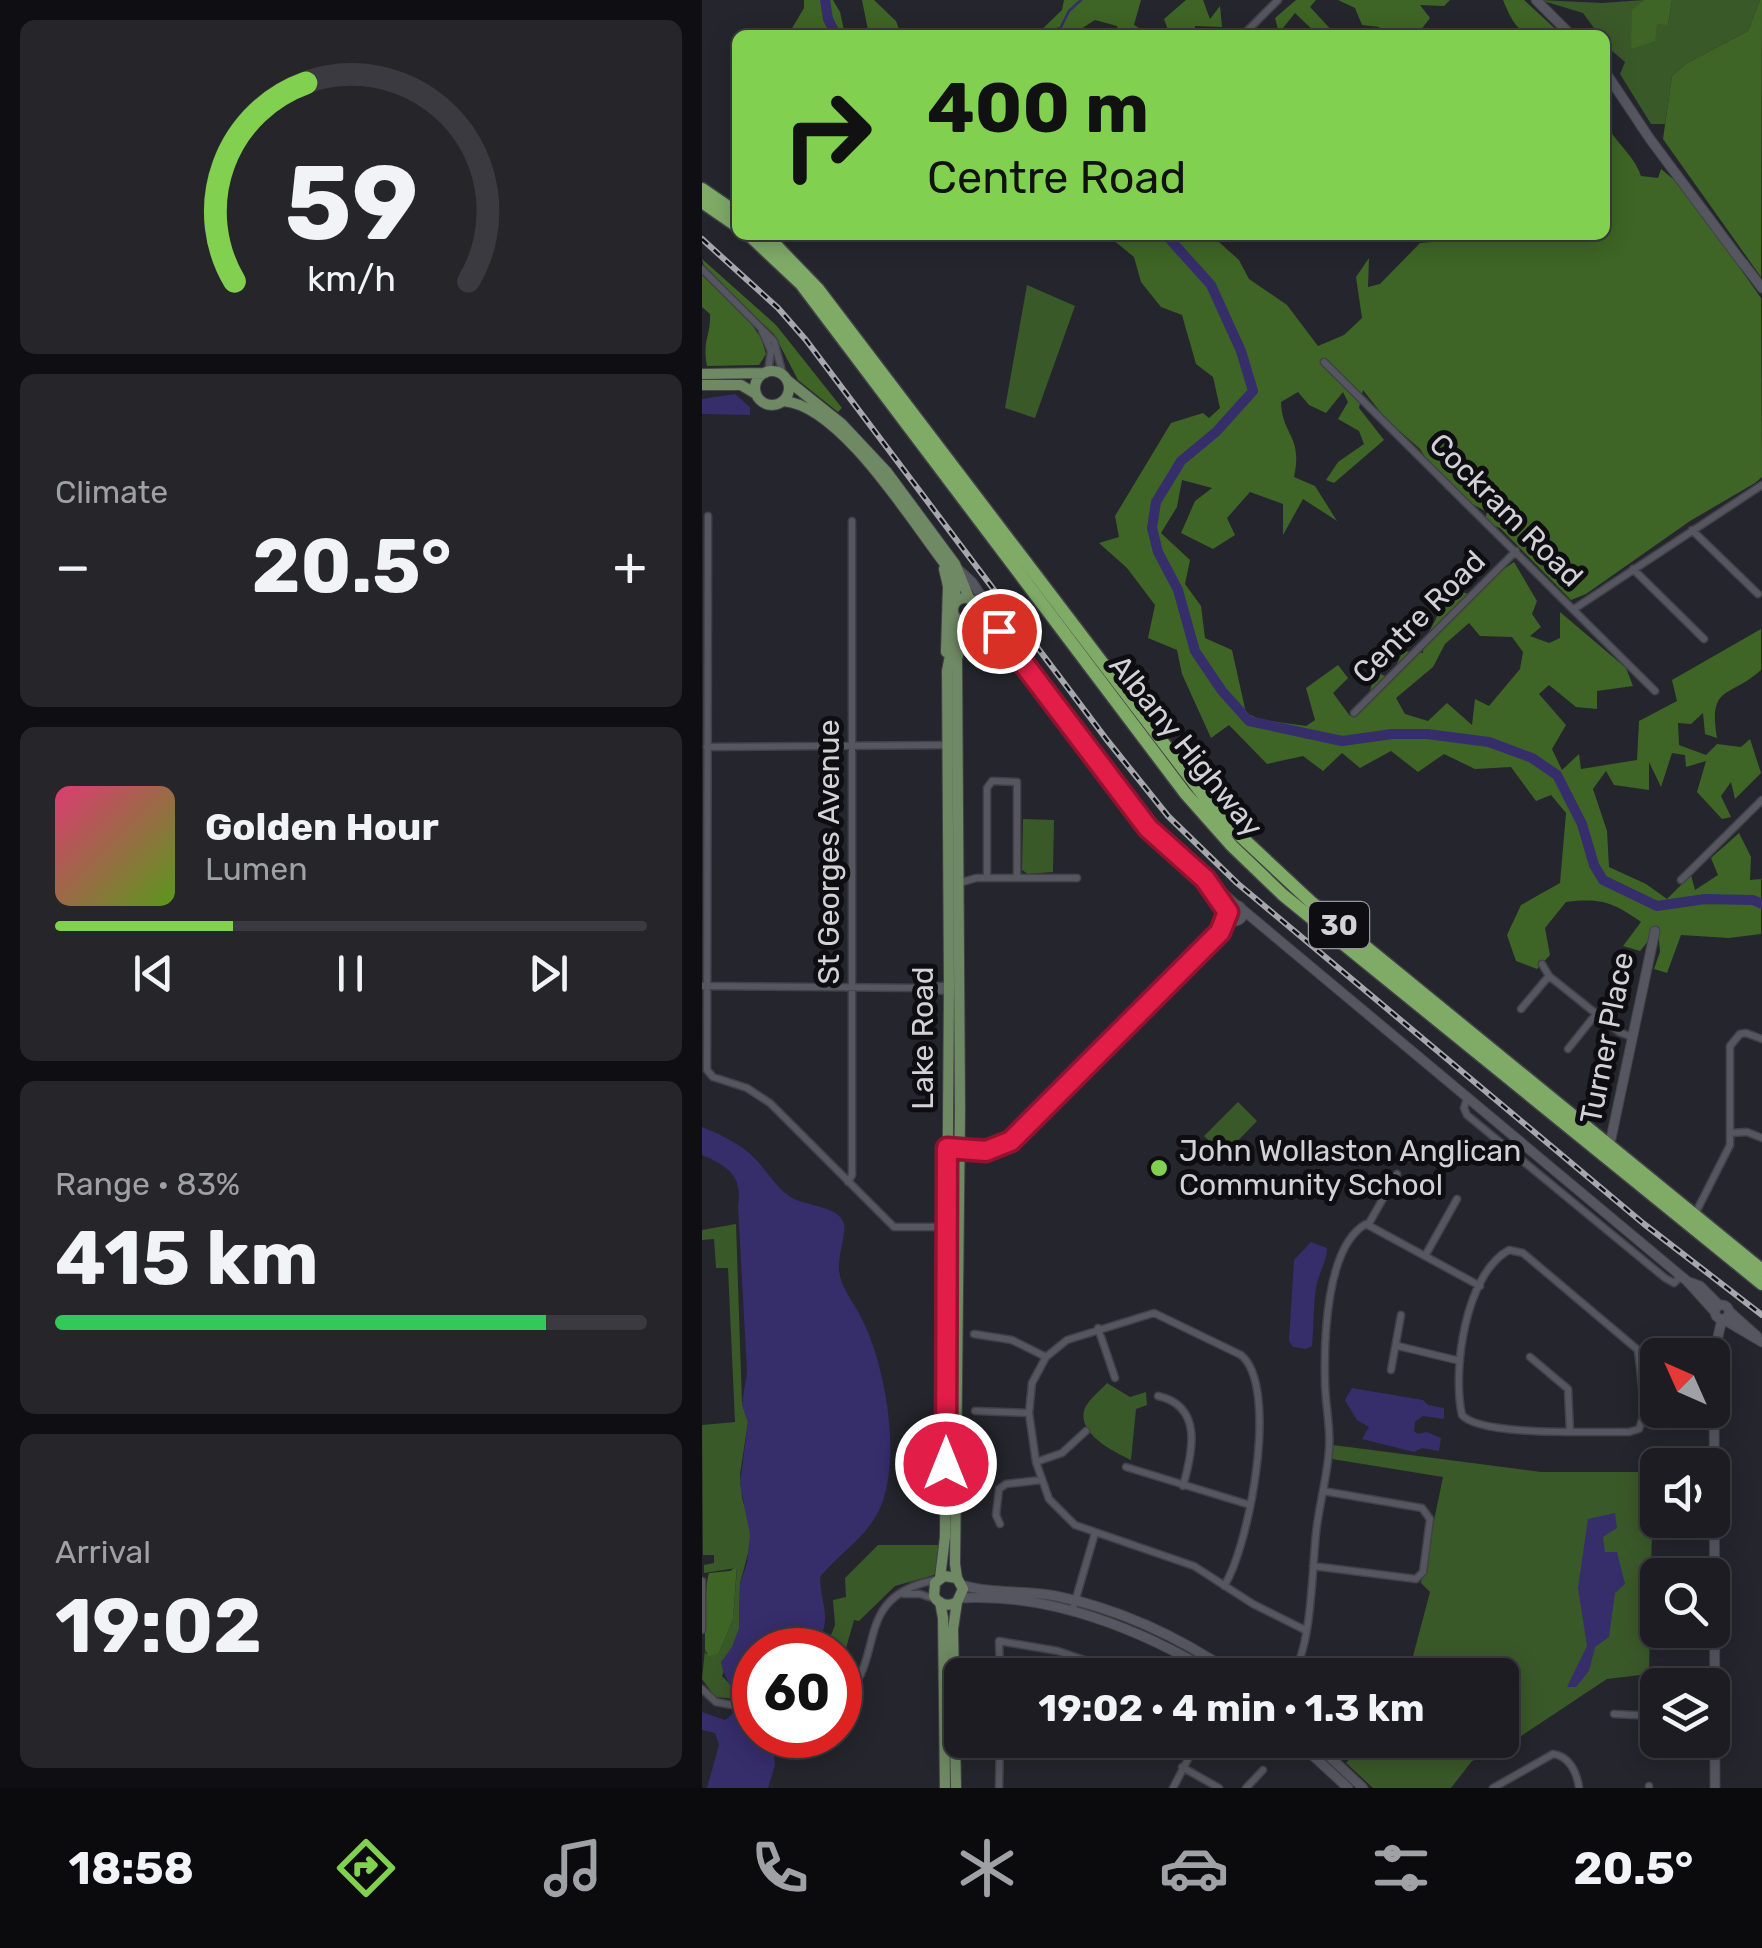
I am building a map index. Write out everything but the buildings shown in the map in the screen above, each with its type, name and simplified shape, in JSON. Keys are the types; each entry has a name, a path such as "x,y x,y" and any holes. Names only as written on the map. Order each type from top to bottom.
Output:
{"highway":[{"path":"702,189 732,210"},
{"path":"702,202 732,223"},
{"name":"Albany Highway","path":"754,240 801,284 987,522 1119,696 1198,810 1271,876 1608,1151 1762,1284"},
{"name":"Albany Highway","path":"771,240 818,289 987,522"},
{"name":"Albany Highway","path":"1690,1220 1762,1270"}],"main road":[{"path":"1536,0 1566,30"},
{"path":"1610,80 1656,148 1762,288"},
{"path":"702,374 767,373 785,378 863,445 972,582 1000,628 1148,828 1218,886 1235,914 1277,940 1684,1278 1721,1314 1762,1341"},
{"path":"757,395 756,385 767,373"},
{"path":"783,401 788,392 785,378"},
{"path":"702,385 741,385 769,404 783,401 810,409 856,450 942,560 955,582 952,613 956,619 1000,628"},
{"path":"942,560 948,586 948,662"},
{"path":"958,568 973,603 971,620"},
{"path":"954,603 963,598 973,603 1000,628"},
{"name":"Lake Road","path":"956,619 948,662 957,826 952,1226 959,1581"},
{"name":"Lake Road","path":"954,988 952,747 959,644 971,620"},
{"path":"959,644 978,629 1000,628"},
{"name":"Turner Place","path":"1608,1151 1654,930"},
{"name":"Lake Road","path":"939,1579 945,1538 952,1226"},
{"path":"1717,1338 1721,1314"},
{"path":"1713,1428 1714,1668"},
{"path":"945,1788 944,1617 934,1587 939,1579 948,1576 1152,1628 1205,1658"},
{"path":"956,1788 953,1629 959,1581"},
{"path":"938,1601 948,1605 959,1600 1014,1600 1073,1606 1185,1658"},
{"path":"1316,1758 1348,1788"},
{"path":"1331,1758 1363,1788"},
{"path":"1715,1758 1715,1788"}],"street":[{"path":"1249,30 1278,0"},
{"path":"702,269 774,340 785,378"},
{"path":"757,321 771,351 767,373"},
{"name":"Cockram Road","path":"1324,362 1655,691"},
{"path":"1574,609 1762,485"},
{"path":"708,516 708,1075 747,1088 770,1103 894,1227 952,1226"},
{"name":"St Georges Avenue","path":"848,1182 852,1175 852,521"},
{"path":"1692,530 1758,594"},
{"name":"Centre Road","path":"1354,713 1516,552"},
{"path":"1633,569 1704,638"},
{"path":"707,746 952,747"},
{"path":"987,878 987,786 992,781 1017,782 1017,878"},
{"path":"1682,880 1762,800"},
{"path":"957,826 961,832 962,871 976,878"},
{"path":"957,884 976,878 1077,878"},
{"path":"952,1152 978,1152 1011,1141 1235,914"},
{"path":"1542,964 1550,976 1596,1014 1620,1033 1633,1037"},
{"path":"1522,1009 1550,976"},
{"path":"705,986 954,988"},
{"path":"1568,1048 1596,1014"},
{"path":"1690,1220 1728,1151 1730,1046 1746,1032 1762,1039"},
{"path":"1730,1133 1746,1132 1762,1138"},
{"path":"1299,1658 1329,1447 1325,1381 1330,1292 1342,1255 1358,1230 1367,1224 1397,1174"},
{"path":"1424,1256 1457,1199"},
{"path":"1367,1224 1480,1286"},
{"path":"1640,1358 1636,1348 1513,1249 1504,1252 1470,1304 1458,1398 1462,1416 1468,1422 1570,1432 1637,1430 1640,1426"},
{"path":"1224,1586 1239,1558 1260,1429 1247,1360 1154,1313 1063,1342 1046,1357 1032,1384 1029,1413 1040,1480 1059,1512 1095,1533 1172,1557 1224,1586 1305,1630"},
{"path":"1391,1370 1401,1314"},
{"path":"1098,1328 1115,1378"},
{"path":"974,1334 1022,1343 1046,1357"},
{"path":"1398,1346 1460,1361"},
{"path":"1530,1358 1567,1387 1570,1432"},
{"path":"1158,1396 1180,1404 1188,1413 1190,1456 1183,1486"},
{"path":"976,1412 1029,1413"},
{"path":"1036,1462 1062,1453 1086,1432"},
{"path":"1126,1467 1250,1504"},
{"path":"1000,1524 996,1515 999,1489 1006,1484 1040,1480"},
{"path":"1313,1566 1416,1579 1423,1572 1430,1518 1422,1508 1323,1491"},
{"path":"1073,1606 1095,1533"},
{"path":"862,1668 880,1612 898,1595 939,1579"},
{"path":"702,1581 702,1630"},
{"path":"898,1595 912,1593 938,1601"},
{"path":"1000,1658 1000,1641 1079,1658"},
{"path":"702,1689 712,1700 732,1706"},
{"path":"1614,1714 1640,1715"},
{"path":"1493,1788 1553,1754 1566,1759 1577,1776 1578,1788"},
{"path":"999,1788 1000,1758"},
{"path":"1173,1788 1187,1758"},
{"path":"1182,1767 1219,1788"},
{"path":"1246,1788 1263,1770"}],"green space":[{"path":"804,0 833,0 844,30 791,30 804,8"},
{"path":"862,0 874,0 896,21 899,30 868,30"},
{"path":"1064,0 1141,0 1134,25 1142,30 1118,30 1117,26 1095,20 1079,30 1041,30 1062,10"},
{"path":"1186,0 1203,0 1210,19 1220,6 1222,27 1168,30 1164,19"},
{"path":"1296,0 1316,0 1310,7 1331,30 1313,30 1295,13 1278,30 1275,18"},
{"path":"1338,0 1450,0 1444,6 1420,5 1430,18 1421,30 1381,30 1362,25 1355,8"},
{"path":"1503,0 1524,0 1557,30 1522,30 1513,21"},
{"path":"1540,0 1644,0 1632,11 1668,25 1672,0 1760,0 1748,31 1687,63 1672,76 1665,124 1651,124 1620,74 1625,62 1610,49 1610,30 1595,30 1583,13"},
{"path":"1644,0 1672,0 1668,25 1657,24 1655,41 1631,49 1632,10"},
{"path":"1760,0 1761,277 1663,139 1672,76 1687,63 1748,31"},
{"path":"1610,130 1641,176 1658,178 1661,169 1683,187 1761,298 1762,477 1690,521 1586,594 1571,600 1500,528 1484,522 1487,512 1445,489 1420,449 1385,418 1363,390 1359,408 1384,440 1334,483 1326,480 1338,462 1364,444 1359,431 1338,419 1348,402 1343,392 1326,413 1309,405 1298,392 1281,402 1296,452 1294,477 1315,486 1337,521 1303,499 1283,535 1283,504 1250,492 1227,518 1235,535 1213,549 1181,533 1195,501 1212,488 1182,480 1177,507 1161,533 1190,560 1185,584 1201,606 1205,638 1232,650 1246,713 1262,720 1306,726 1315,720 1306,688 1338,665 1348,678 1333,693 1350,716 1367,702 1375,672 1390,678 1403,651 1423,653 1451,589 1469,594 1514,562 1537,601 1532,614 1541,627 1530,636 1549,643 1560,638 1560,612 1626,668 1633,686 1597,691 1597,709 1576,707 1549,685 1539,694 1566,725 1552,749 1562,770 1579,754 1581,769 1637,760 1639,721 1677,701 1672,680 1761,629 1761,670 1719,700 1717,738 1705,734 1703,713 1691,724 1678,723 1679,745 1706,755 1717,744 1741,747 1750,739 1761,773 1735,799 1731,782 1721,796 1731,817 1722,819 1697,792 1706,761 1686,767 1685,755 1672,753 1661,787 1649,762 1649,790 1614,785 1606,771 1593,789 1607,831 1609,867 1667,899 1691,875 1695,890 1718,875 1711,858 1739,833 1751,857 1750,880 1761,879 1761,934 1729,938 1681,935 1667,973 1654,969 1660,952 1658,929 1640,951 1623,946 1641,922 1598,901 1566,902 1545,928 1550,955 1537,969 1516,961 1507,935 1521,905 1560,883 1566,813 1551,795 1536,801 1511,767 1475,769 1444,754 1418,772 1391,751 1360,768 1342,753 1323,771 1303,756 1267,764 1229,725 1211,738 1182,674 1177,650 1148,638 1155,605 1127,568 1099,543 1119,537 1115,516 1171,423 1203,413 1209,418 1220,408 1213,377 1196,364 1182,315 1161,307 1141,282 1134,257 1113,240 1217,240 1239,260 1249,279 1287,305 1318,346 1344,335 1362,318 1356,277 1369,258 1368,287 1380,284 1420,243 1610,240","holes":["1469,623 1480,636 1512,637 1523,652 1520,669 1489,706 1475,699 1472,725 1447,703 1428,721 1405,714 1396,698 1433,667 1445,644"]},
{"path":"702,259 776,325 842,408 838,412 798,380 774,334 705,270"},
{"path":"702,275 748,319 761,338 766,354 759,365 707,366 710,314 702,307"},
{"path":"1027,285 1075,306 1035,418 1005,408"},
{"path":"1023,819 1054,820 1053,872 1028,874 1022,870"},
{"path":"1238,1102 1257,1121 1224,1155 1204,1136"},
{"path":"736,1224 742,1404 748,1422 740,1474 750,1524 750,1546 740,1583 739,1628 732,1628 732,1648 722,1676 731,1685 732,1699 715,1697 702,1679 705,1650 706,1654 719,1653 733,1619 737,1568 704,1573 704,1565 714,1563 714,1555 703,1555 702,1425 735,1422 728,1268 716,1268 714,1239 702,1240 702,1230"},
{"path":"1107,1383 1130,1397 1146,1392 1147,1405 1136,1409 1131,1460 1098,1440 1083,1417 1092,1398"},
{"path":"1333,1445 1541,1472 1640,1472 1640,1538 1652,1538 1651,1558 1640,1558 1640,1648 1650,1648 1649,1668 1640,1668 1640,1675 1607,1679 1519,1737 1519,1658 1413,1658 1430,1592 1421,1583 1443,1477 1332,1459"},
{"path":"878,1545 938,1545 939,1569 934,1575 895,1586 859,1621 854,1620 852,1628 834,1628 833,1600 846,1597 845,1578"},
{"path":"737,1566 733,1619 719,1653 709,1656 705,1650 709,1573 730,1571"},
{"path":"1351,1758 1480,1758 1472,1761 1451,1788 1373,1788 1346,1763"}],"shaded area":[{"path":"735,394 750,407 750,415 702,414 702,399"},
{"path":"702,1127 748,1152 789,1196 833,1212 843,1221 840,1277 878,1360 888,1410 890,1460 888,1483 877,1515 820,1577 824,1628 739,1628 740,1583 750,1535 740,1484 748,1422 742,1404 747,1372 739,1196 732,1173 702,1155"},
{"path":"1311,1242 1327,1248 1316,1288 1312,1346 1306,1349 1293,1347 1289,1341 1294,1260"},
{"path":"1352,1388 1423,1400 1444,1408 1444,1419 1423,1416 1415,1422 1414,1431 1418,1434 1427,1432 1441,1438 1439,1451 1422,1448 1414,1452 1362,1439 1369,1427 1357,1420 1345,1400"},
{"path":"1615,1513 1617,1528 1603,1537 1605,1552 1617,1552 1625,1584 1615,1593 1609,1637 1595,1647 1589,1671 1576,1687 1567,1687 1587,1646 1578,1588 1588,1519"},
{"path":"732,1647 732,1689 723,1670 721,1662"},
{"path":"702,1712 725,1720 732,1713 732,1758 774,1758 768,1788 707,1788 719,1745 715,1733 702,1730"}],"waterway":[{"path":"825,0 834,30"},
{"path":"1060,30 1069,11 1081,0"},
{"path":"1170,240 1211,285 1241,351 1253,391 1216,432 1181,461 1156,502 1152,528 1158,552 1178,590 1195,651 1222,691 1249,721 1342,741 1427,734 1489,742 1532,758 1557,775 1582,824 1594,865 1603,880 1657,906 1705,899 1753,900 1762,904"}],"railway":[{"path":"702,239 778,308 806,340 1168,816 1237,883 1644,1224 1762,1315"}],"place":[{"name":"John Wollaston Anglican Community School","path":"1159,1168"}],"route":[{"path":"946,1464 947,1148 978,1152 1011,1141 1220,932 1228,912 1205,879 1148,828 999,631"}]}
